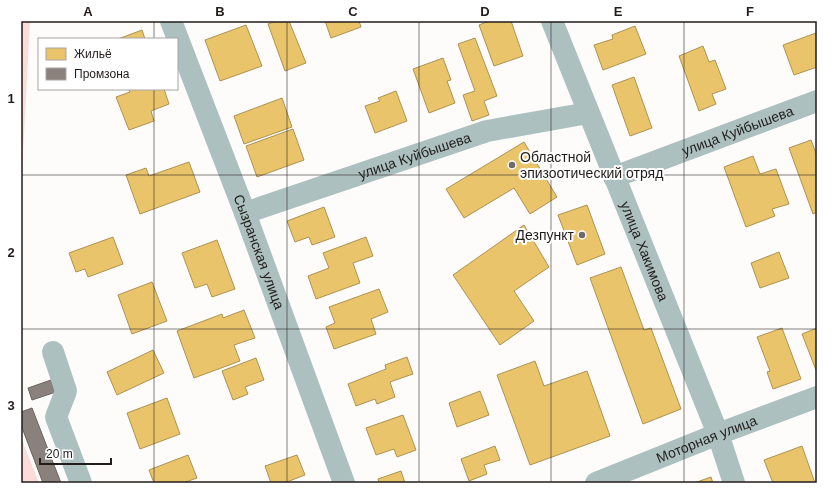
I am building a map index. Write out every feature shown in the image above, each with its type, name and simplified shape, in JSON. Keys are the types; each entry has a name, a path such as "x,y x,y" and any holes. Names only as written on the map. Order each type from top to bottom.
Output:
{"street":[{"name":"улица Хакимова","path":"552,21 718,434 734,483"},
{"name":"Сызранская улица","path":"175,22 344,483"},
{"name":"улица Куйбышева","path":"614,178 817,101"},
{"name":"улица Куйбышева","path":"245,213 487,131 588,113"},
{"path":"53,352 66,391 56,417 81,483"},
{"name":"Моторная улица","path":"596,483 718,434 817,397"}],"shaded area":[{"path":"21,21 30,21 21,191"},
{"path":"21,437 39,483 21,483"}],"building: Жильё":[{"path":"276,21 289,21 306,63 285,71 268,24"},
{"path":"325,21 359,21 361,27 331,38"},
{"path":"489,21 511,21 523,56 494,66 479,25"},
{"path":"246,25 262,66 220,81 205,40"},
{"path":"635,26 646,54 603,70 594,45 613,39 612,35"},
{"path":"142,30 145,38 121,38"},
{"path":"816,33 817,67 794,75 783,45"},
{"path":"475,38 497,96 484,101 489,115 472,121 463,95 475,91 458,44"},
{"path":"703,46 709,62 715,60 726,89 712,94 716,104 699,111 679,56"},
{"path":"443,58 451,80 447,81 455,103 429,113 413,69"},
{"path":"634,77 652,128 630,136 612,85"},
{"path":"129,90 164,90 169,104 151,111 154,121 129,130 116,97 130,92"},
{"path":"396,91 407,121 375,133 365,106 380,101 378,98"},
{"path":"282,98 292,127 244,144 234,116"},
{"path":"293,129 304,160 257,177 246,146"},
{"path":"811,140 817,156 817,212 813,214 789,148"},
{"name":"Областной эпизоотический отряд","path":"524,142 557,197 530,214 514,188 464,218 446,189"},
{"path":"753,156 760,174 776,169 789,204 772,209 775,216 746,227 724,167"},
{"path":"189,162 200,192 140,214 126,175 146,168 149,176"},
{"name":"Дезпункт","path":"587,205 605,254 577,265 558,215"},
{"path":"324,207 335,237 312,245 309,237 295,242 287,221"},
{"path":"524,225 549,267 514,291 534,321 500,345 453,275"},
{"path":"113,237 123,264 88,277 85,269 76,272 69,253"},
{"path":"366,237 373,256 353,263 360,283 316,299 308,276 329,268 323,253"},
{"path":"217,240 235,289 212,297 207,284 195,288 182,253"},
{"path":"779,252 789,278 760,288 751,263"},
{"path":"621,267 644,330 651,328 681,409 643,424 590,278"},
{"path":"152,282 167,321 132,334 118,295"},
{"path":"379,289 388,312 371,319 376,334 334,349 326,327 335,323 329,307"},
{"path":"244,310 255,338 234,345 240,361 194,378 177,331 222,314 223,318"},
{"path":"782,328 801,379 773,389 767,372 770,371 757,337"},
{"path":"817,328 817,369 816,370 802,334"},
{"path":"153,350 164,373 117,395 107,372"},
{"path":"407,357 413,374 390,382 395,397 377,404 375,399 356,406 348,384 386,369 385,365"},
{"path":"256,358 264,380 245,387 248,394 233,400 222,371"},
{"path":"535,361 544,386 587,371 610,436 530,465 497,375"},
{"path":"480,391 489,415 457,427 449,403"},
{"path":"167,398 180,434 140,449 127,413"},
{"path":"403,415 416,450 397,457 394,449 376,455 366,428"},
{"path":"495,446 500,460 484,465 487,474 469,481 461,459"},
{"path":"802,446 815,483 773,483 764,460"},
{"path":"188,455 197,478 183,483 154,483 149,470"},
{"path":"297,455 305,475 284,483 271,483 265,466"},
{"path":"401,471 405,483 379,483 378,479"},
{"path":"711,477 713,483 694,483"}],"building: Промзона":[{"path":"51,380 56,392 32,400 28,388"},
{"path":"32,408 61,483 43,483 21,425 21,412"}],"place":[{"name":"Областной эпизоотический отряд","path":"512,165"},
{"name":"Дезпункт","path":"582,235"}]}
